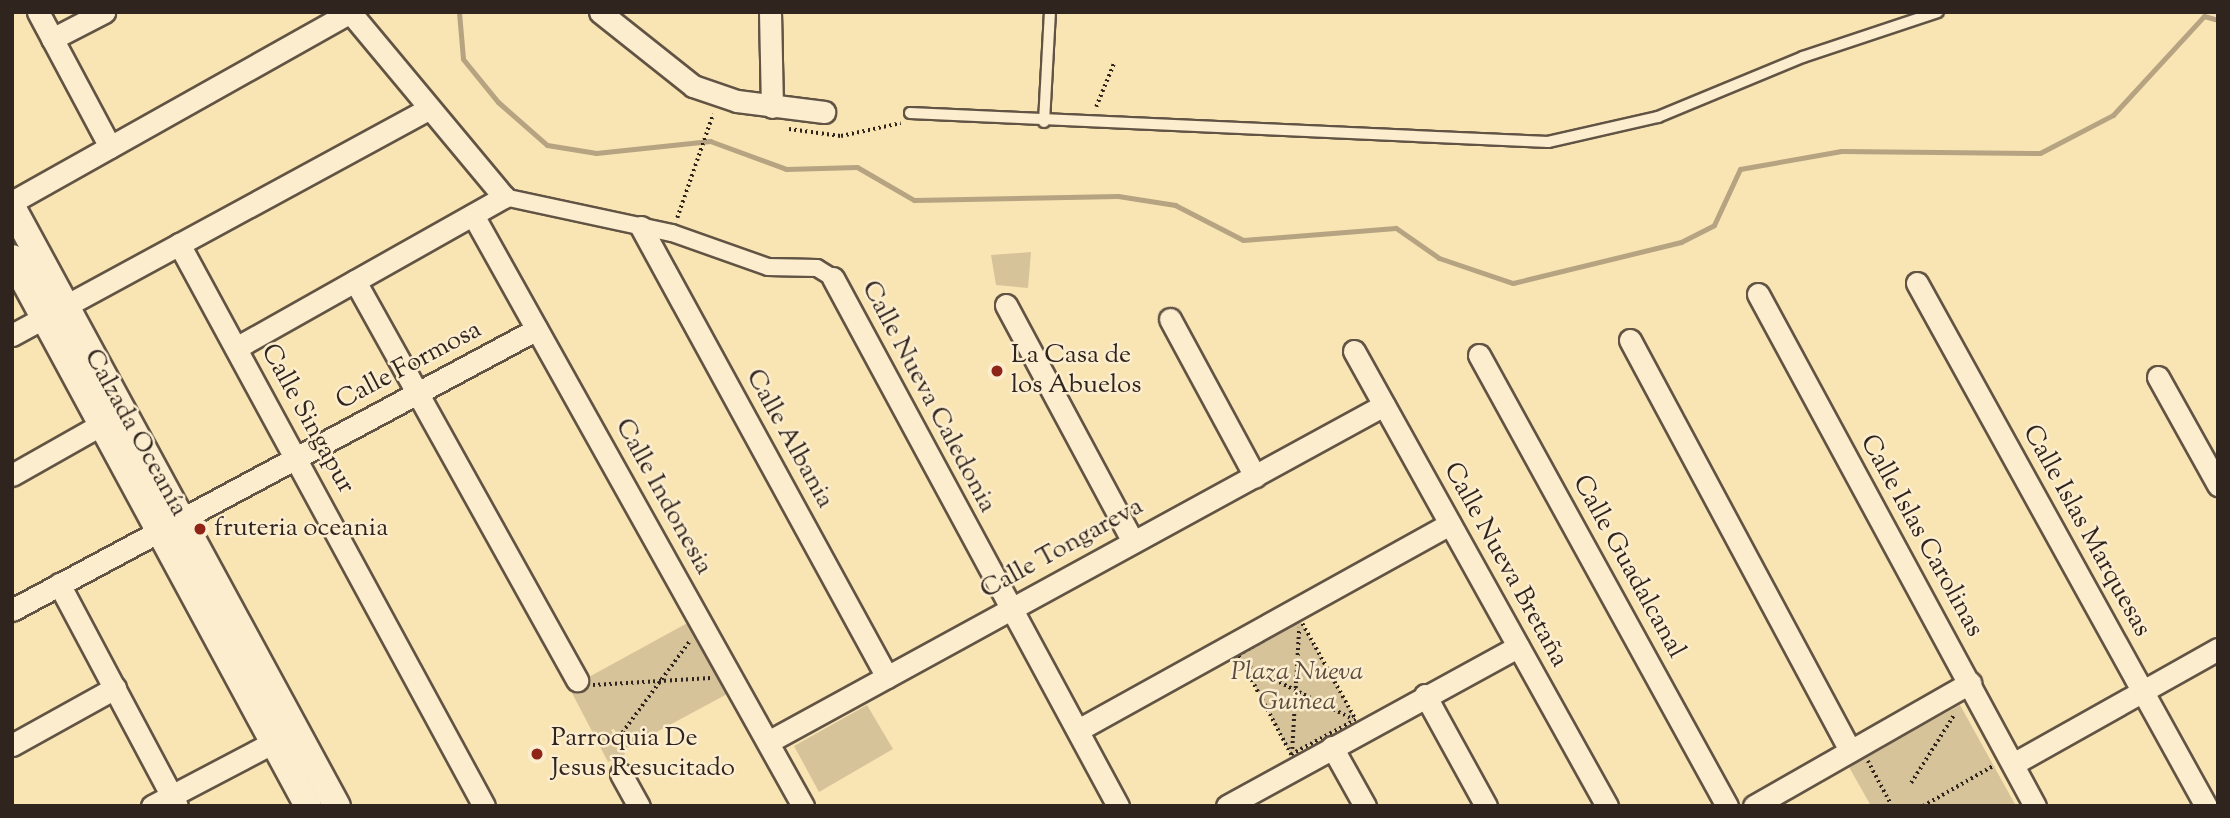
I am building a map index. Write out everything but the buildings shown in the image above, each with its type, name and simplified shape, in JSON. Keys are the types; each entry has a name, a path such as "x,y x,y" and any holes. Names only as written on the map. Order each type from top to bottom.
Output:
{"street":[{"path":"38,12 110,147"},
{"path":"52,39 104,12"},
{"path":"12,205 350,12 428,109 504,197 236,348"},
{"path":"600,12 626,36 693,86 772,107 824,112"},
{"path":"625,12 626,36"},
{"path":"770,12 772,107"},
{"path":"12,335 428,109"},
{"name":"Calle Nueva Caledonia","path":"504,197 641,227 768,267 817,268 833,278 1118,806"},
{"name":"Calzada Oceanía","path":"12,205 104,423 173,525"},
{"name":"Calle Indonesia","path":"473,215 803,806"},
{"name":"Calle Albania","path":"641,227 887,677"},
{"name":"Calle Singapur","path":"179,244 484,806"},
{"name":"Calzada Oceanía","path":"12,258 55,312 173,525 284,736 308,806"},
{"path":"355,281 584,683"},
{"name":"Calle Islas Marquesas","path":"1917,284 2206,806"},
{"name":"Calle Islas Carolinas","path":"1758,294 2035,806"},
{"path":"1006,305 1133,542"},
{"path":"1170,319 1255,475"},
{"name":"Calle Formosa","path":"12,610 537,329"},
{"path":"1630,340 1850,751"},
{"name":"Calle Nueva Bretaña","path":"1354,351 1607,806"},
{"name":"Calle Guadalcanal","path":"1479,355 1727,806"},
{"path":"2158,377 2218,485"},
{"name":"Calle Tongareva","path":"768,742 1384,405"},
{"path":"12,475 104,423"},
{"path":"1078,730 1298,615 1450,524"},
{"path":"59,584 174,800"},
{"path":"1234,804 1332,747 1359,725 1425,695 1518,646"},
{"path":"2013,764 2218,649"},
{"path":"1754,806 1970,684"},
{"path":"12,745 115,688"},
{"path":"1425,695 1486,806"},
{"path":"152,806 174,800 284,736"},
{"name":"Calzada Oceanía","path":"284,736 337,806"},
{"path":"1332,747 1365,806"},
{"path":"621,774 639,806"}],"lane":[{"path":"1044,122 1049,12"},
{"path":"910,113 1044,122 1309,127 1488,144 1560,140 1658,117 1802,57 1938,12"}],"path":[{"path":"1093,123 1098,94 1114,63"},
{"path":"675,222 708,121"},
{"path":"1291,755 1238,654 1298,615"},
{"path":"1291,755 1298,615"},
{"path":"1298,615 1359,725"},
{"path":"619,737 696,632"},
{"path":"1243,663 1359,725"},
{"path":"584,683 721,677"},
{"path":"1911,783 1960,705"},
{"path":"1291,755 1359,725"},
{"path":"1850,751 1866,758 1892,806"},
{"path":"1923,806 1994,766 2013,764"}],"green space":[{"path":"1031,252 1028,288 996,285 991,255"},
{"name":"Plaza Nueva Guinea","path":"1297,615 1356,720 1291,755 1236,650"},
{"path":"691,621 729,693 625,749 614,729 611,730 625,754 608,762 572,693 589,683 587,678"},
{"path":"867,705 893,749 819,792 794,746"},
{"path":"1960,705 2016,806 1871,806 1849,767"}],"waterway":[{"path":"459,12 463,59 498,102 547,145 596,153 710,141 786,169 857,167 914,200 1118,196 1175,205 1243,240 1396,228 1439,258 1513,283 1681,242 1714,225 1740,169 1841,151 2040,153 2113,115 2204,16 2218,20"}],"place":[{"name":"La Casa de los Abuelos","path":"997,371"},
{"name":"fruteria oceania","path":"200,529"},
{"name":"Parroquia De Jesus Resucitado","path":"537,754"}]}
